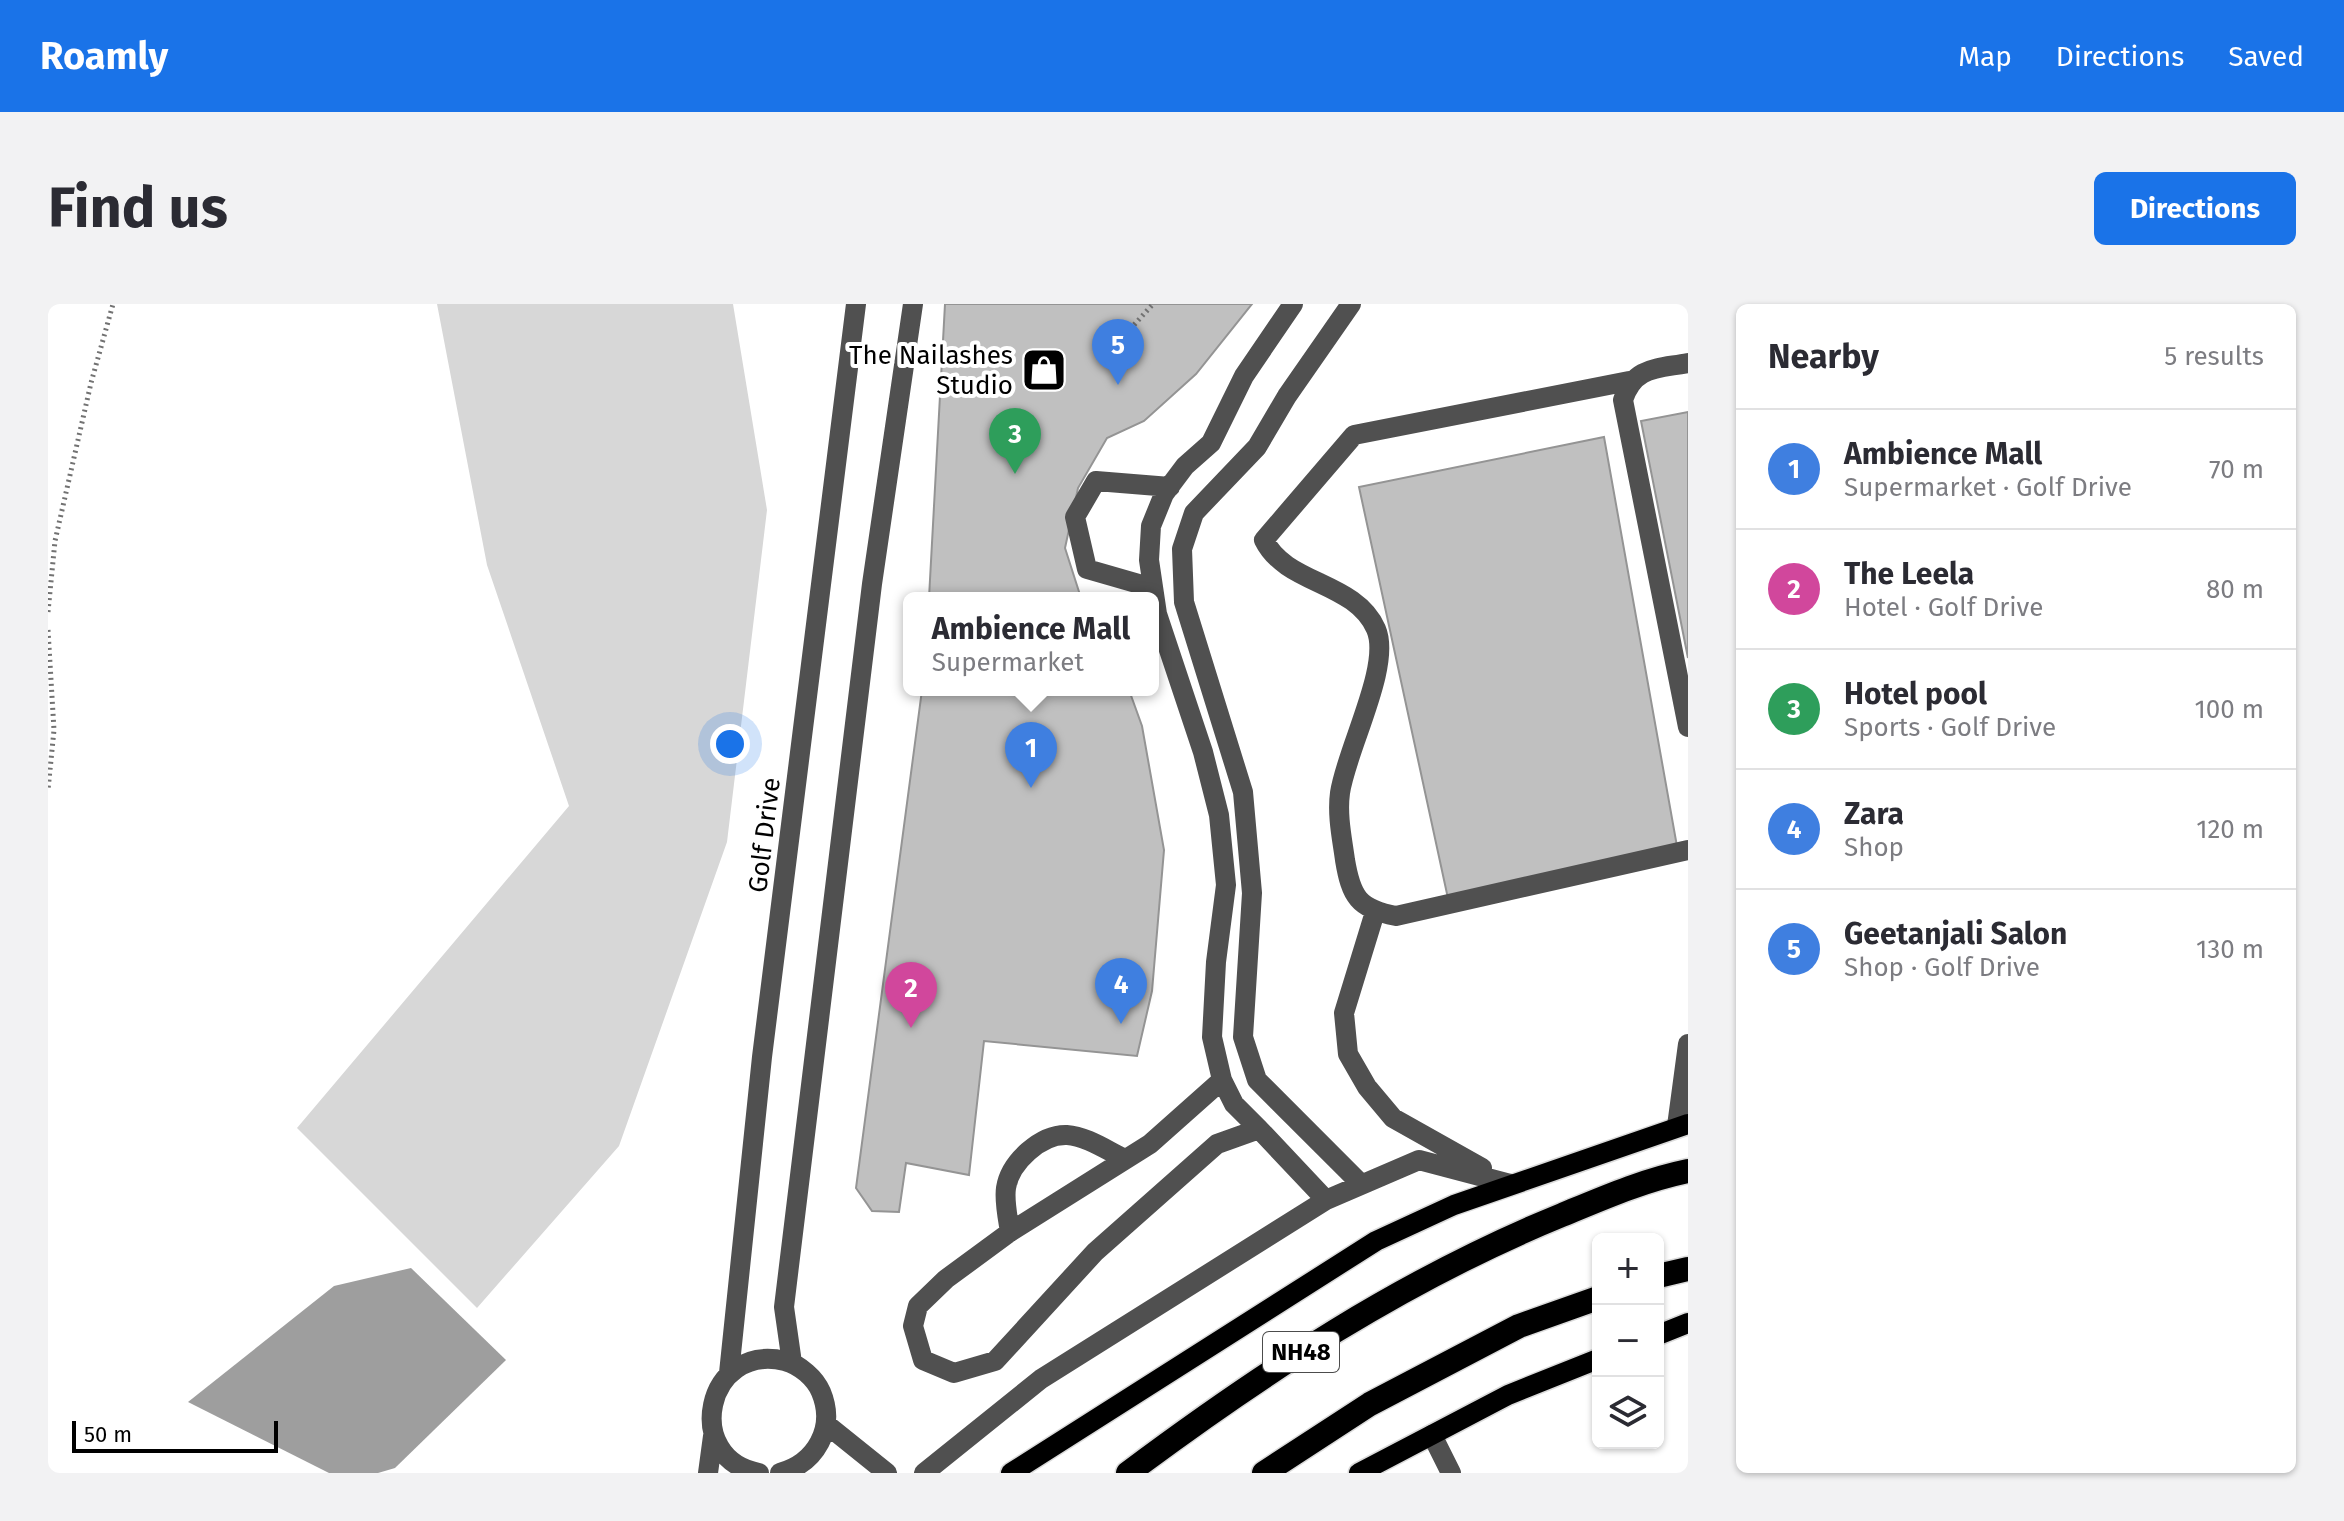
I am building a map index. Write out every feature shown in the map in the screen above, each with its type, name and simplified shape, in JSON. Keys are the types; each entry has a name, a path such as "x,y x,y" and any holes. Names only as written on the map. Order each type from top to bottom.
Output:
{"highway":[{"name":"NH48","path":"1128,1473 1236,1392 1393,1297 1485,1246 1653,1178 1688,1171"},
{"path":"1664,1275 1688,1269"},
{"path":"1264,1473 1370,1404 1519,1326 1592,1300"}],"main road":[{"path":"1011,1473 1376,1241 1510,1184 1683,1125"},
{"path":"1664,1333 1688,1323"},
{"path":"1359,1473 1508,1395 1592,1361"}],"street":[{"name":"Golf Drive","path":"729,1373 762,1057 856,304"},
{"path":"792,1363 784,1307 872,584 913,304"},
{"path":"1154,592 1149,560 1151,526 1170,487 1185,466 1211,443 1244,376 1293,304"},
{"path":"1351,304 1287,396 1257,447 1194,513 1182,549 1184,602 1243,792 1252,893 1243,1037 1257,1080 1361,1184"},
{"path":"1688,363 1646,371 1629,381 1354,435 1264,540 1280,563 1360,606 1376,629 1381,656 1340,792 1339,823 1349,888 1358,900 1375,912 1396,916 1688,850"},
{"path":"1629,381 1623,400 1688,727"},
{"path":"1153,588 1087,569 1075,517 1096,481 1170,487"},
{"path":"1159,620 1203,752 1219,815 1226,885 1216,962 1212,1037 1222,1080 1234,1104 1326,1200"},
{"path":"1375,912 1344,1013 1348,1054 1367,1087 1393,1118 1510,1184"},
{"path":"1683,1125 1688,1044"},
{"path":"1222,1080 1150,1144 1010,1232 946,1279 918,1306 913,1326 923,1360 954,1373 995,1361 1095,1252 1217,1144 1259,1129"},
{"path":"1010,1232 1005,1188 1017,1163 1043,1140 1066,1135 1080,1138 1125,1159"},
{"path":"924,1473 1041,1379 1326,1200 1419,1160 1510,1184"},
{"path":"708,1473 713,1436 711,1402 729,1373 748,1361 770,1358 792,1363 819,1388 826,1405 826,1424 812,1455 799,1466 780,1473"},
{"path":"826,1424 887,1473"},
{"path":"1432,1435 1451,1473"},
{"path":"713,1436 734,1463 759,1473"}],"path":[{"path":"48,612 55,541 91,383 113,304"},
{"path":"1114,347 1153,304"},
{"path":"48,630 54,730 48,790"}],"shaded area":[{"path":"437,304 733,304 767,510 727,842 619,1146 477,1308 297,1128 569,806 487,565"},
{"path":"411,1268 506,1360 395,1468 378,1473 329,1473 188,1402 334,1286"}],"building":[{"path":"945,304 1252,304 1196,374 1144,421 1107,438 1078,488 1065,548 1079,592 929,592"},
{"path":"1688,412 1688,658 1641,421"},
{"path":"1604,437 1678,852 1449,903 1359,487"},
{"path":"921,696 1131,696 1142,726 1164,850 1152,991 1137,1056 984,1041 969,1175 906,1163 899,1212 872,1211 856,1188"}],"place":[{"name":"The Nailashes Studio","path":"1044,370"},
{"name":"Geetanjali Salon","path":"1118,385"},
{"name":"Hotel pool","path":"1015,474"},
{"name":"Ambience Mall","path":"1031,788"},
{"name":"Zara","path":"1121,1024"},
{"name":"The Leela","path":"911,1028"}]}
